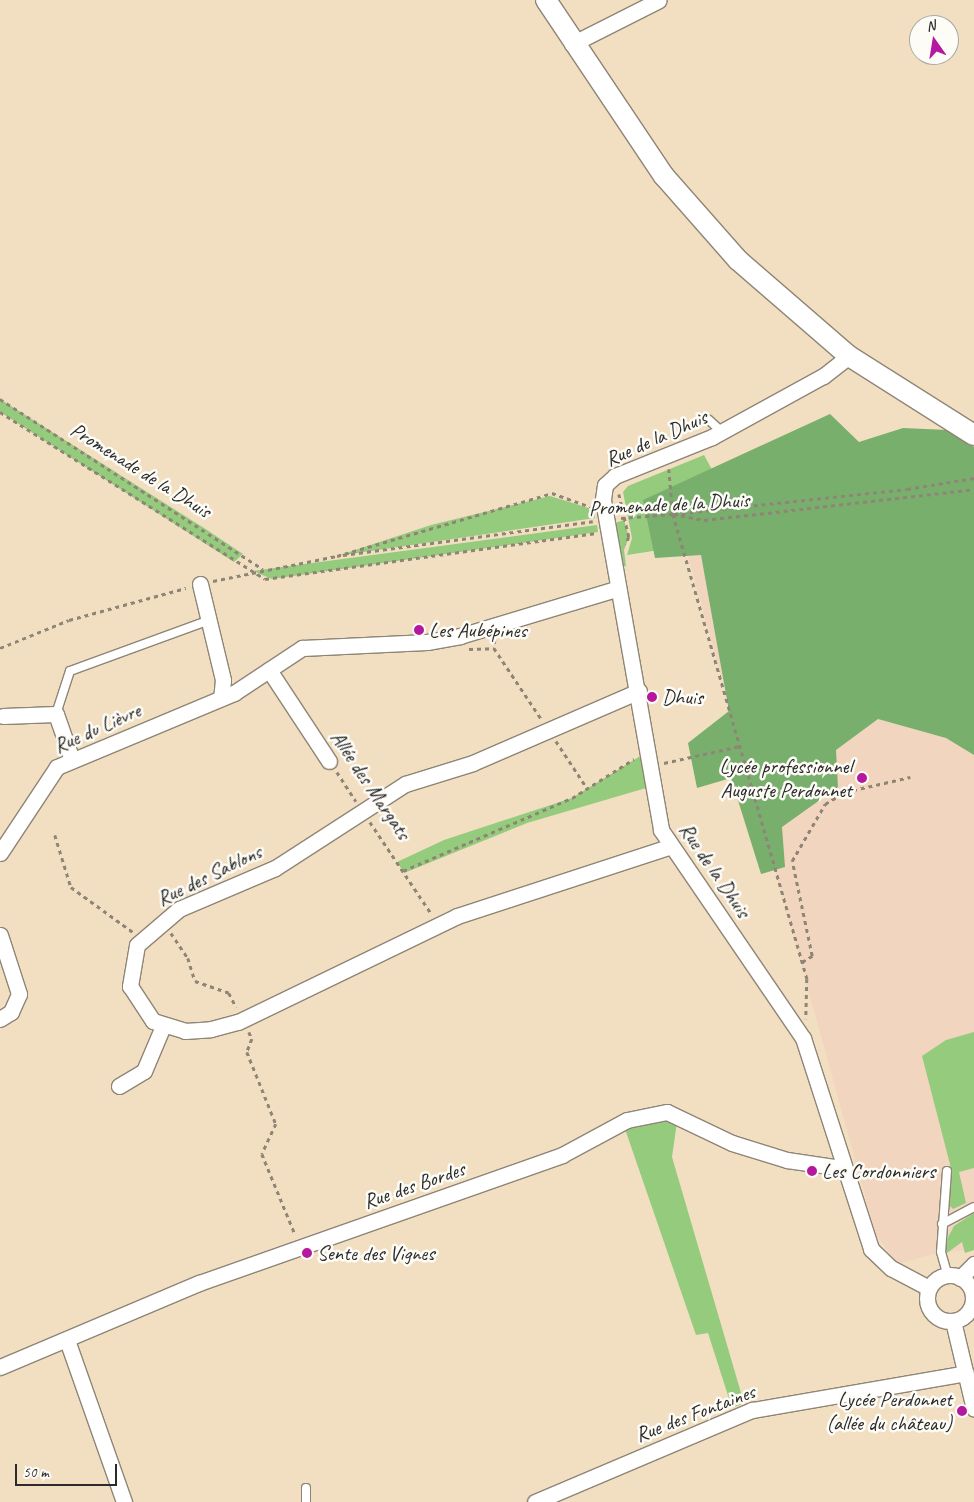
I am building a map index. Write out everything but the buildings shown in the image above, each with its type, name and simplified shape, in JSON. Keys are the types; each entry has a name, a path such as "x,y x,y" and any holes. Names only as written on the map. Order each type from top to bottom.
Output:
{"street":[{"path":"546,0 572,44 664,176 714,235 849,356 974,435"},
{"path":"572,44 659,0"},
{"name":"Rue de la Dhuis","path":"849,356 823,376 665,464 608,480 604,490 605,515 616,589 639,691 662,830 803,1038 842,1168 875,1255 929,1288"},
{"path":"200,584 223,680 221,698"},
{"name":"Rue du Lièvre","path":"0,853 45,780 72,760 221,698 302,648 318,644 427,642 495,626 616,589"},
{"name":"Allée des Margats","path":"268,670 329,761"},
{"name":"Rue des Sablons","path":"163,1026 139,1006 130,986 130,967 143,938 159,922 274,868 405,784 473,763 639,691"},
{"path":"3,716 56,714 72,760"},
{"path":"118,1086 144,1071 163,1026 211,1029 242,1019 481,906 672,846"},
{"path":"0,935 20,994 11,1012 0,1019"},
{"name":"Rue des Bordes","path":"0,1367 199,1283 562,1155 619,1122 660,1112 787,1160 842,1168"},
{"path":"954,1277 970,1288 973,1302 966,1315 953,1321 939,1318 929,1309 929,1288 954,1277 974,1264"},
{"path":"953,1321 974,1409"},
{"path":"66,1340 124,1502"},
{"name":"Rue des Fontaines","path":"535,1502 752,1410 966,1373"}],"lane":[{"path":"709,420 722,432"},
{"path":"56,714 70,671 209,620"},
{"path":"947,1172 941,1252 954,1277"},
{"path":"942,1224 974,1207"},
{"path":"306,1488 306,1502"}],"path":[{"name":"Promenade de la Dhuis","path":"0,399 264,570"},
{"name":"Promenade de la Dhuis","path":"0,412 252,571"},
{"path":"665,464 673,514 802,962 809,1005 803,1038"},
{"path":"673,514 907,489 974,478"},
{"path":"622,487 622,508 629,537 624,550"},
{"name":"Promenade de la Dhuis","path":"337,556 605,515 624,518 673,514 704,520 974,489"},
{"path":"0,648 69,620 252,571 337,556 552,493 605,515"},
{"path":"252,571 272,578 598,532 605,515 622,508"},
{"path":"495,626 494,648 587,788"},
{"path":"650,766 740,746"},
{"path":"403,871 587,788 648,750"},
{"name":"Allée des Margats","path":"329,761 439,925"},
{"path":"802,962 812,956 792,860 825,804 845,792 910,777"},
{"path":"55,835 71,887 143,938"},
{"path":"159,922 188,958 195,981 229,993 252,1039 247,1052 276,1124 262,1154 300,1247"}],"shaded area":[{"name":"Lycée professionnel Auguste Perdonnet","path":"974,495 974,1250 941,1252 898,1264 876,1235 680,527"}],"green space":[{"path":"0,399 243,554 234,562 0,412"},
{"path":"830,414 859,442 903,428 948,430 974,447 974,755 946,738 878,719 836,750 838,787 782,827 785,867 761,874 731,778 697,788 688,743 729,711 701,555 655,558 643,500"},
{"path":"704,455 720,484 705,543 627,555 632,538 623,492 628,486"},
{"path":"550,496 595,510 595,518 337,556 431,525"},
{"path":"624,520 629,537 624,550 626,566 622,567 615,523"},
{"path":"597,525 598,532 272,579 253,571"},
{"path":"642,755 646,788 527,823 404,873 397,862 444,840 572,798"},
{"path":"974,1032 974,1168 959,1172 966,1203 953,1209 949,1205 952,1172 922,1056 946,1040"},
{"path":"658,1121 677,1122 672,1157 744,1403 732,1408 708,1333 696,1335 625,1129"},
{"path":"974,1213 974,1250 965,1253 962,1242 947,1253 945,1243 954,1226"}],"place":[{"name":"Les Aubépines","path":"419,630"},
{"name":"Dhuis","path":"652,697"},
{"name":"Lycée professionnel Auguste Perdonnet","path":"862,778"},
{"name":"Les Cordonniers","path":"812,1171"},
{"name":"Sente des Vignes","path":"307,1253"},
{"name":"Lycée Perdonnet (allée du château)","path":"962,1411"}]}
